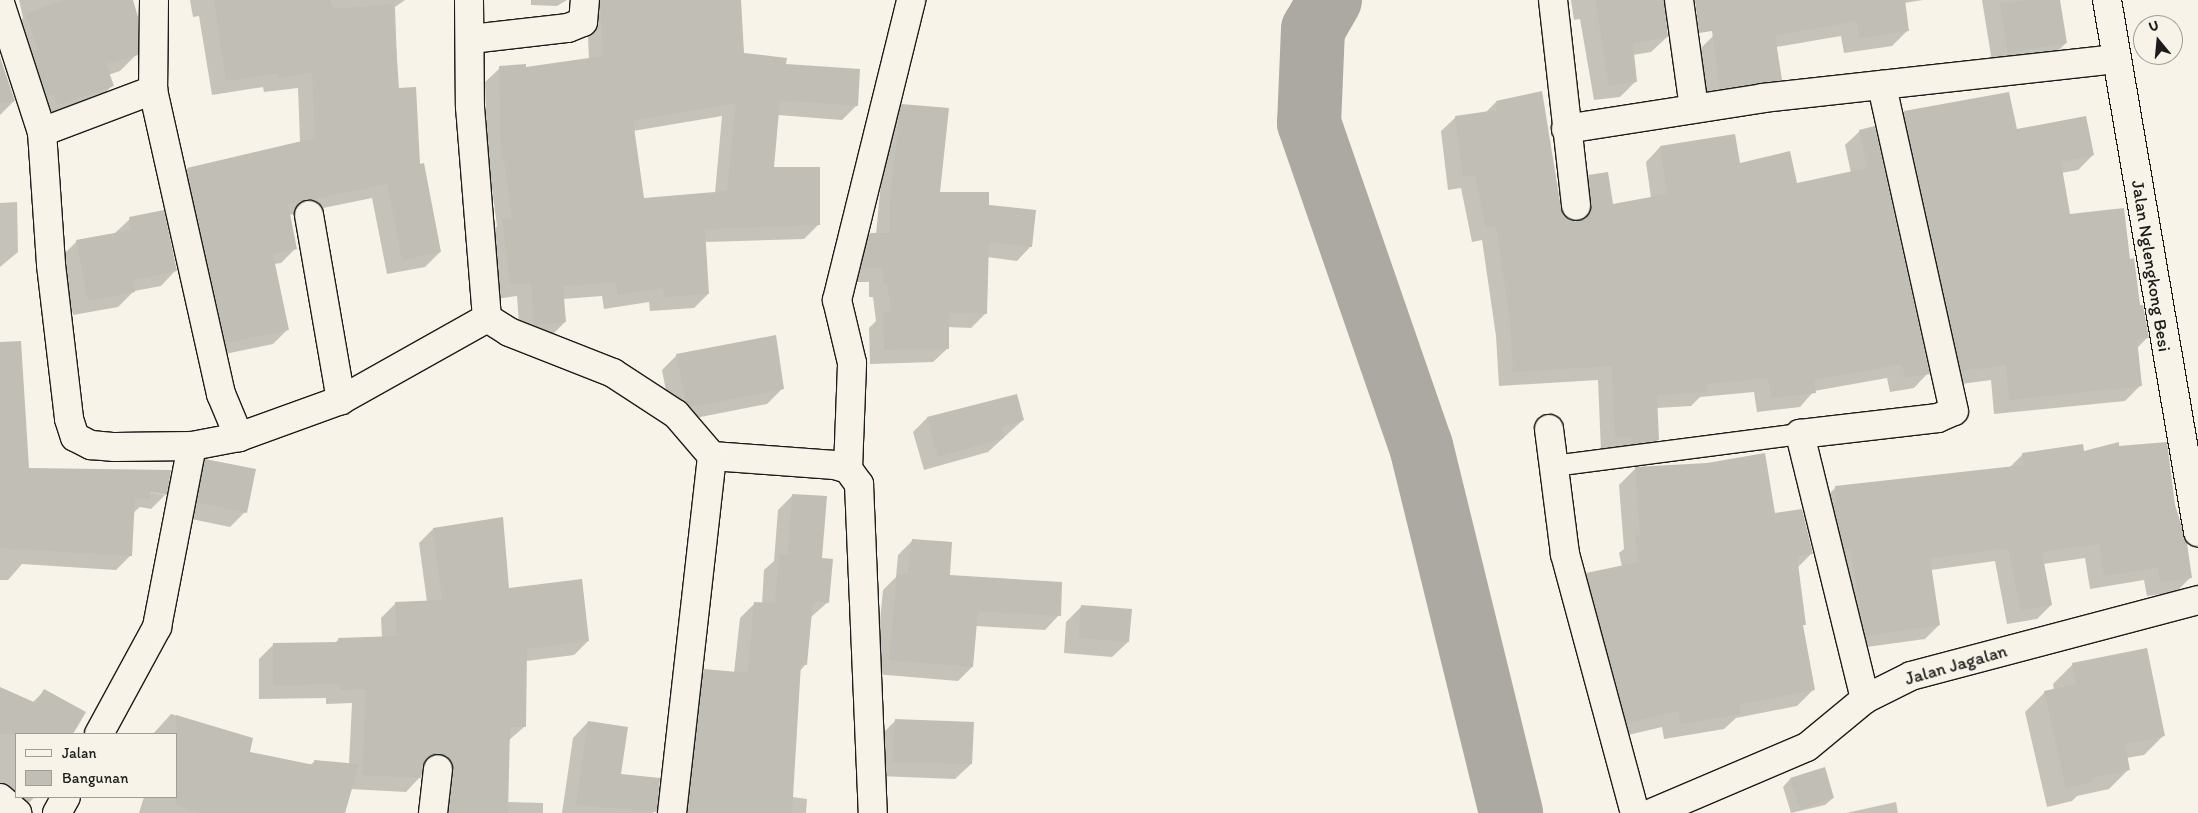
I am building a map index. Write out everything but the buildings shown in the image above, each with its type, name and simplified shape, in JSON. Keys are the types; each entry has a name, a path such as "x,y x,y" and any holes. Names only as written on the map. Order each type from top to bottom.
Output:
{"street":[{"path":"154,0 153,90 221,394 239,437"},
{"path":"469,0 471,39 470,116 487,318"},
{"path":"471,39 568,28 583,22 585,0"},
{"path":"848,469 852,363 837,300 912,0"},
{"path":"1553,0 1576,206"},
{"path":"1679,0 1694,108"},
{"name":"Jalan Nglengkong Besi","path":"2107,0 2198,532"},
{"path":"0,4 42,132 51,265 69,419 75,437 90,445 192,446 239,437 341,400 487,318"},
{"path":"1566,129 1694,108 2116,59"},
{"path":"1865,699 1800,434 1938,418 1954,411 1882,85"},
{"path":"42,132 153,90"},
{"path":"308,215 341,400"},
{"path":"487,318 510,332 613,373 676,414 712,456 835,465 848,469 860,484 873,813"},
{"path":"1549,429 1565,554 1636,813"},
{"path":"100,733 157,627 192,446"},
{"path":"672,813 712,456"},
{"name":"Jalan Jagalan","path":"1652,813 1807,747 1865,699 1911,676 2198,600"},
{"path":"433,813 438,769"},
{"path":"0,798 17,813"},
{"path":"58,813 66,798"}],"lane":[{"path":"1554,466 1800,434"}],"waterway":[{"path":"1330,0 1313,29 1309,123 1421,446 1511,813"}]}
